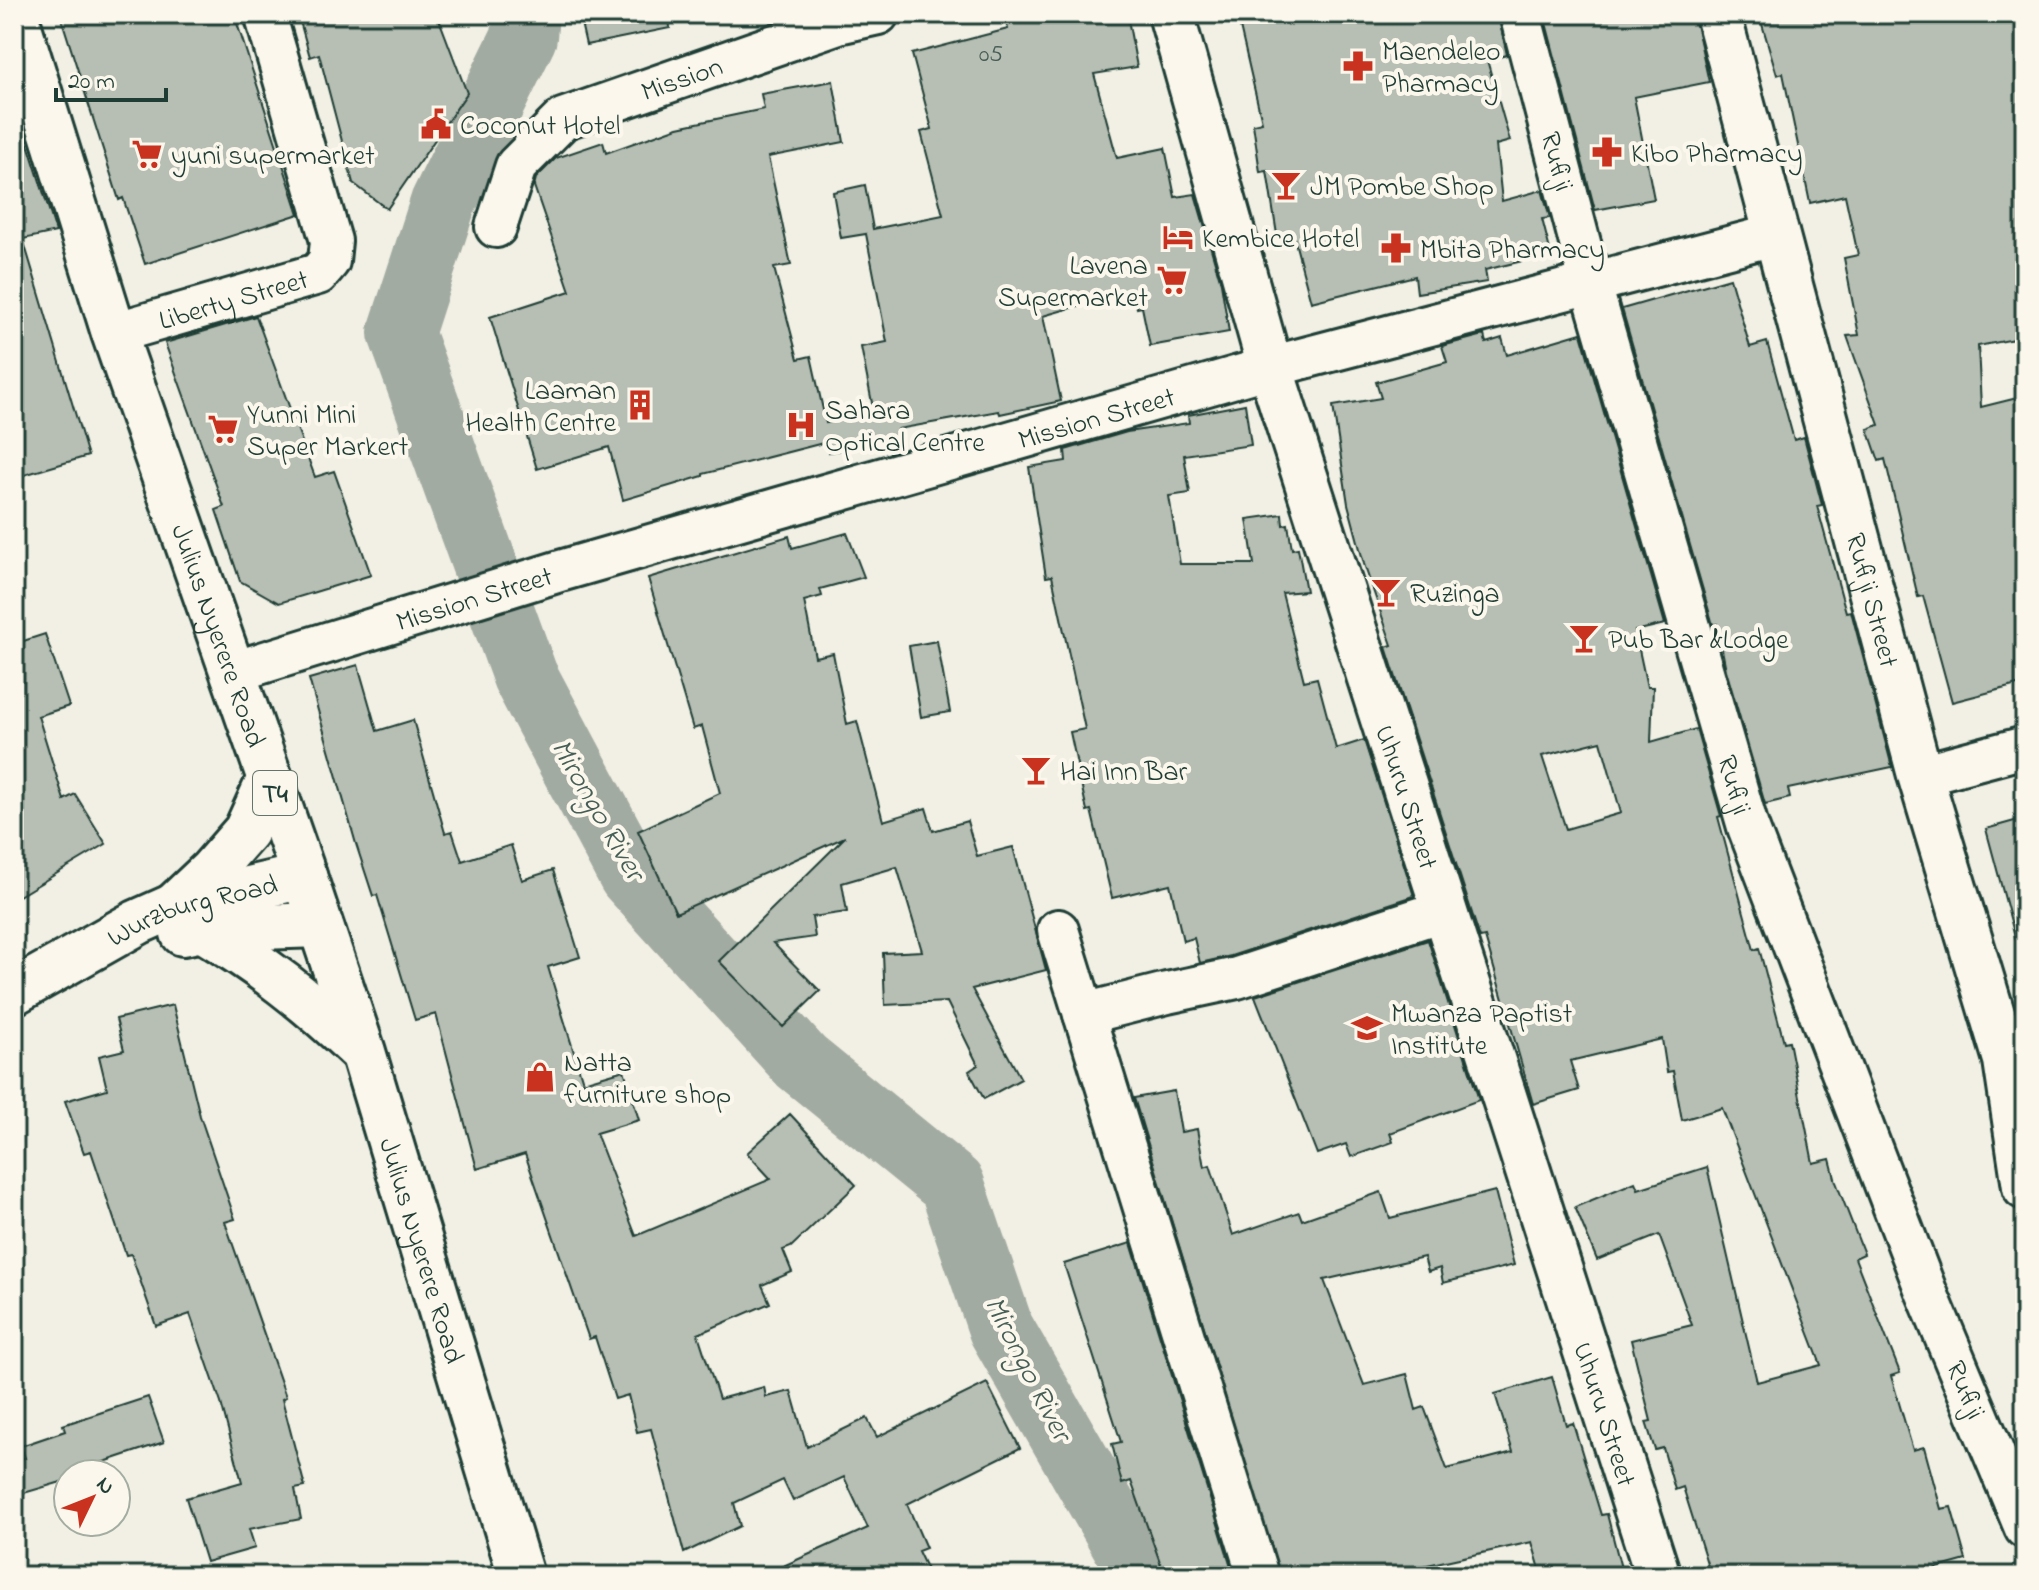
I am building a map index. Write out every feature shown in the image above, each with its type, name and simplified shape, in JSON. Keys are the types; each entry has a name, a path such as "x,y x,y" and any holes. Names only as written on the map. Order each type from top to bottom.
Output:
{"main road":[{"name":"Julius Nyerere Road","path":"15,14 114,333 363,1052 521,1576"},
{"name":"Uhuru Street","path":"1171,14 1270,367 1442,911 1658,1576"},
{"name":"Rufiji Street","path":"1718,14 1920,775 2006,1060 2025,1187"},
{"path":"270,778 246,831 211,871 188,918 255,961 306,999 363,1052"},
{"name":"Wurzburg Road","path":"14,992 83,954 304,876"},
{"name":"Wurzburg Road","path":"188,918 320,925"}],"street":[{"name":"Liberty Street","path":"114,333 318,274 329,261 331,241 265,14"},
{"name":"Mission","path":"496,227 516,166 563,119 838,23 878,14"},
{"name":"Rufiji","path":"1520,14 1591,285 1748,827 1926,1291 2025,1528"},
{"name":"Mission Street","path":"233,672 432,608 1270,367 1778,234"},
{"path":"1920,775 2025,747"},
{"path":"1084,1014 1237,978 1442,911"},
{"path":"1058,930 1258,1576"}],"building":[{"path":"60,14 234,14 299,214 145,264 123,198 119,200"},
{"path":"298,14 437,14 467,93 387,209 353,183 319,54 310,57"},
{"path":"579,14 669,14 670,28 586,45"},
{"path":"1040,14 1127,14 1137,67 1094,74 1117,158 1165,148 1175,197 1195,194 1221,283 1229,332 1150,346 1142,307 1137,308 1133,290 1043,316 1061,401 1000,414 999,411 898,429 900,439 829,452 827,442 703,474 623,500 609,447 537,469 490,317 570,291 534,186 536,178 556,158 603,142 606,153 678,127 764,109 761,94 833,81 844,142 768,157 791,265 774,268 798,359 811,356 826,423 874,413 861,347 887,342 866,234 841,238 833,192 865,185 873,229 943,215 921,132 932,129 912,54 1008,29 1006,20"},
{"path":"1237,14 1498,14 1507,55 1487,60 1510,141 1496,145 1502,201 1542,190 1550,218 1542,219 1551,254 1485,270 1487,282 1417,293 1415,276 1311,302 1294,238 1278,241 1267,171 1260,172 1253,124 1262,122"},
{"path":"1593,14 1694,14 1709,82 1634,97 1654,199 1595,210 1546,23"},
{"path":"1759,14 2025,14 2025,337 1978,346 1981,407 2025,396 2025,683 1952,702 1923,596 1918,597 1885,459 1879,461 1868,429 1879,425 1847,336 1859,335 1844,258 1858,255 1845,195 1810,203 1783,73 1777,75"},
{"path":"14,100 56,232 23,239 88,456 14,478"},
{"path":"1730,278 1750,347 1767,342 1794,440 1804,437 1822,505 1817,506 1846,612 1851,611 1892,767 1788,789 1790,798 1765,804 1726,670 1717,624 1713,625 1622,309"},
{"path":"256,316 315,477 334,471 371,575 279,603 240,581 216,510 224,507 165,343"},
{"path":"1581,333 1665,624 1635,631 1647,687 1653,687 1651,742 1696,729 1754,950 1759,948 1784,1042 1789,1041 1813,1163 1830,1159 1864,1254 1855,1258 1900,1373 1891,1376 1913,1450 1924,1447 1941,1509 1951,1507 1966,1560 1908,1576 1711,1576 1683,1487 1675,1490 1663,1448 1655,1450 1646,1422 1651,1421 1631,1340 1692,1325 1659,1235 1597,1260 1575,1207 1635,1182 1638,1189 1707,1167 1757,1382 1821,1365 1722,1108 1682,1120 1673,1071 1667,1072 1662,1039 1570,1061 1579,1090 1533,1104 1485,937 1480,938 1386,647 1392,645 1364,564 1348,504 1333,406 1381,398 1376,382 1447,362 1442,346 1484,335 1486,343 1502,338 1507,355","holes":["1601,741 1621,813 1566,829 1542,756"]},
{"path":"1245,404 1251,445 1184,455 1190,493 1169,496 1180,564 1254,564 1247,519 1282,514 1283,525 1288,524 1292,549 1298,548 1306,591 1282,593 1304,681 1317,678 1336,749 1364,740 1414,896 1231,956 1200,963 1194,938 1183,941 1170,884 1112,898 1091,810 1087,811 1070,732 1085,729 1052,576 1046,577 1029,467 1066,461 1065,450 1127,432 1189,423 1188,415"},
{"path":"847,533 864,577 820,589 822,596 804,601 815,657 833,653 847,724 857,721 883,821 926,808 933,831 967,821 977,856 1013,847 1046,970 972,989 1021,1079 984,1099 969,1071 978,1065 947,1002 885,1005 883,953 922,951 897,867 842,883 847,912 812,917 815,937 773,943 820,991 783,1027 719,961 845,837 676,913 638,831 720,793 702,726 693,729 648,578 789,536 792,548"},
{"path":"45,634 69,706 38,716 64,800 75,794 106,844 14,899 14,644"},
{"path":"937,641 950,712 921,717 909,646"},
{"path":"358,665 377,731 413,720 445,833 452,831 462,861 511,845 522,880 553,870 580,957 548,967 583,1082 624,1070 639,1120 596,1133 636,1236 771,1179 747,1153 790,1114 856,1185 791,1247 783,1250 792,1272 762,1285 770,1303 698,1334 719,1399 764,1387 766,1397 791,1391 807,1447 867,1418 877,1437 987,1383 1020,1448 907,1504 926,1548 918,1551 930,1576 761,1576 868,1528 844,1477 793,1501 783,1480 734,1503 740,1526 684,1553 651,1429 637,1432 628,1395 615,1399 595,1337 589,1339 525,1154 477,1169 436,1014 415,1020 377,895 373,896 356,844 309,679"},
{"path":"2025,818 2025,938 2016,940 1986,829"},
{"path":"1428,940 1479,1100 1390,1133 1393,1142 1351,1157 1346,1144 1317,1154 1255,996"},
{"path":"173,1005 200,1116 235,1219 225,1222 286,1397 282,1399 305,1487 295,1489 301,1519 249,1529 255,1548 206,1562 186,1498 242,1482 221,1403 190,1314 156,1326 131,1254 126,1255 91,1151 84,1153 65,1101 107,1089 99,1056 124,1050 116,1019"},
{"path":"1174,1091 1181,1132 1197,1129 1204,1167 1210,1165 1233,1235 1299,1212 1302,1220 1381,1192 1390,1218 1495,1191 1514,1265 1443,1283 1440,1268 1428,1272 1424,1257 1324,1280 1364,1385 1407,1374 1416,1410 1424,1407 1447,1469 1513,1452 1495,1394 1552,1377 1566,1425 1573,1423 1601,1515 1607,1514 1623,1576 1542,1576 1532,1542 1409,1569 1411,1576 1280,1576 1134,1098"},
{"path":"1131,1243 1234,1576 1165,1576 1131,1481 1122,1484 1112,1444 1121,1442 1064,1264"},
{"path":"148,1397 164,1442 116,1458 52,1458 52,1485 14,1496 14,1458 25,1458 21,1446 65,1431 63,1425"}],"waterway":[{"name":"Mirongo River","path":"526,14 524,37 443,203 401,333 525,676 631,875 801,1062 952,1185 1001,1329 1143,1576"}],"place":[{"name":"Maendeleo Pharmacy","path":"1358,66"},
{"name":"Coconut Hotel","path":"436,124"},
{"name":"Kibo Pharmacy","path":"1607,152"},
{"name":"yuni supermarket","path":"147,154"},
{"name":"JM Pombe Shop","path":"1286,185"},
{"name":"Kembice Hotel","path":"1178,237"},
{"name":"Mbita Pharmacy","path":"1396,248"},
{"name":"Lavena Supermarket","path":"1172,280"},
{"name":"Laaman Health Centre","path":"640,405"},
{"name":"Sahara Optical Centre","path":"801,425"},
{"name":"Yunni Mini Super Markert","path":"223,429"},
{"name":"Ruzinga","path":"1386,592"},
{"name":"Pub Bar &Lodge","path":"1584,638"},
{"name":"Hai Inn Bar","path":"1036,770"},
{"name":"Mwanza Paptist Institute","path":"1367,1028"},
{"name":"Natta furniture shop","path":"540,1077"}]}
